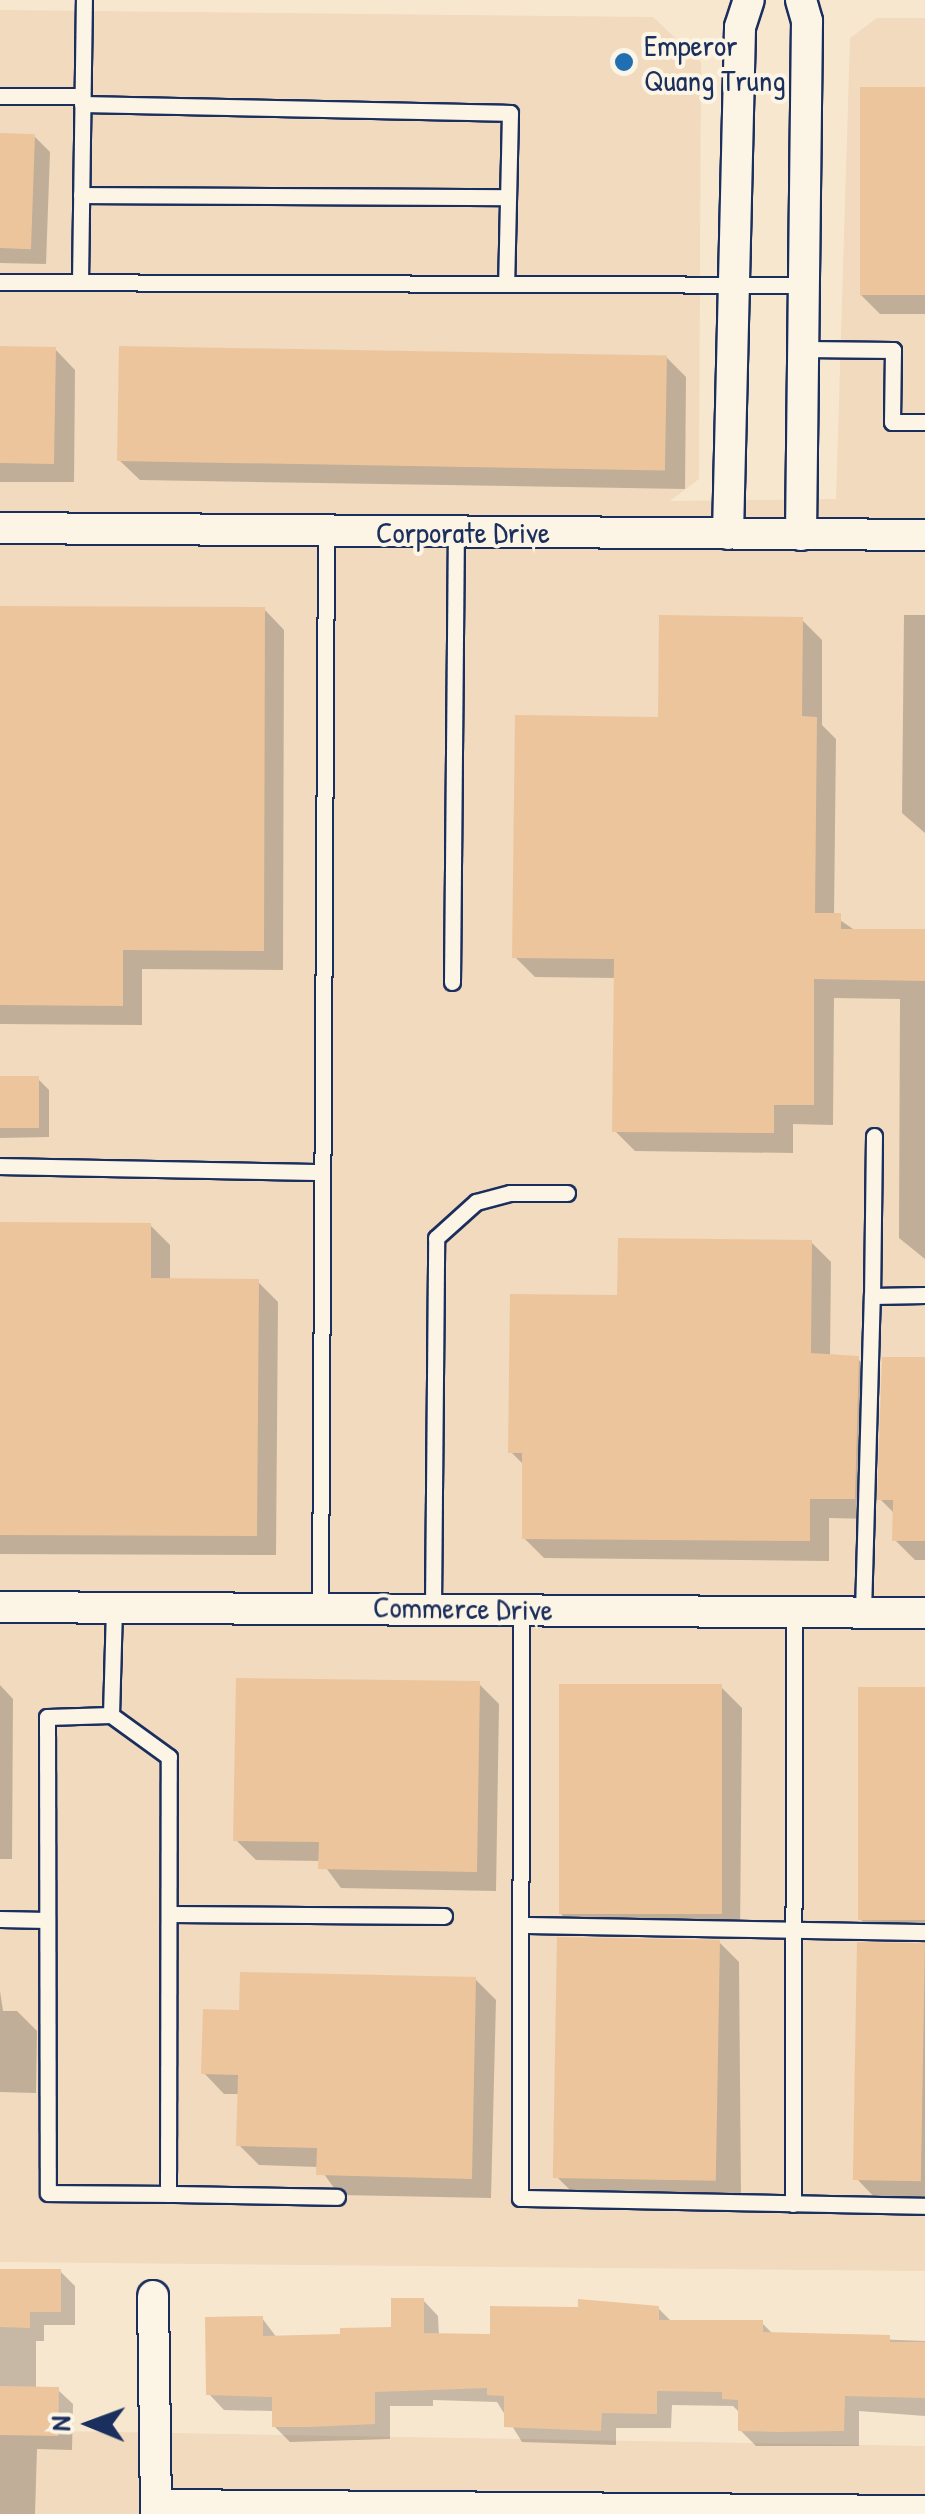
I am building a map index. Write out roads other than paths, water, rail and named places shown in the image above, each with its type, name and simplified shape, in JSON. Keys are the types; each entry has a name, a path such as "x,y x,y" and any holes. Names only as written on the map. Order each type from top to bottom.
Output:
{"street":[{"path":"728,534 740,27 749,0"},
{"path":"800,0 806,21 801,534"},
{"name":"Corporate Drive","path":"0,528 925,535"},
{"name":"Commerce Drive","path":"0,1608 320,1606 925,1613"},
{"path":"153,2296 156,2510 925,2511"}],"lane":[{"path":"80,282 84,0"},
{"path":"0,96 510,113 506,283"},
{"path":"81,195 508,197"},
{"path":"0,282 806,285"},
{"path":"805,349 893,350 892,422 925,422"},
{"path":"320,1606 326,530"},
{"path":"452,982 456,532"},
{"path":"863,1612 874,1136"},
{"path":"0,1166 321,1172"},
{"path":"433,1607 436,1238 476,1202 510,1193 566,1193"},
{"path":"872,1296 925,1295"},
{"path":"111,1715 114,1606"},
{"path":"521,1609 520,2198 925,2206"},
{"path":"793,2204 794,1610"},
{"path":"168,2194 170,1758 111,1715 47,1718 48,2193 336,2198"},
{"path":"170,1914 444,1916"},
{"path":"0,1919 48,1920"},
{"path":"521,1925 925,1932"}],"place":[{"name":"Emperor Quang Trung","path":"624,62"}]}
